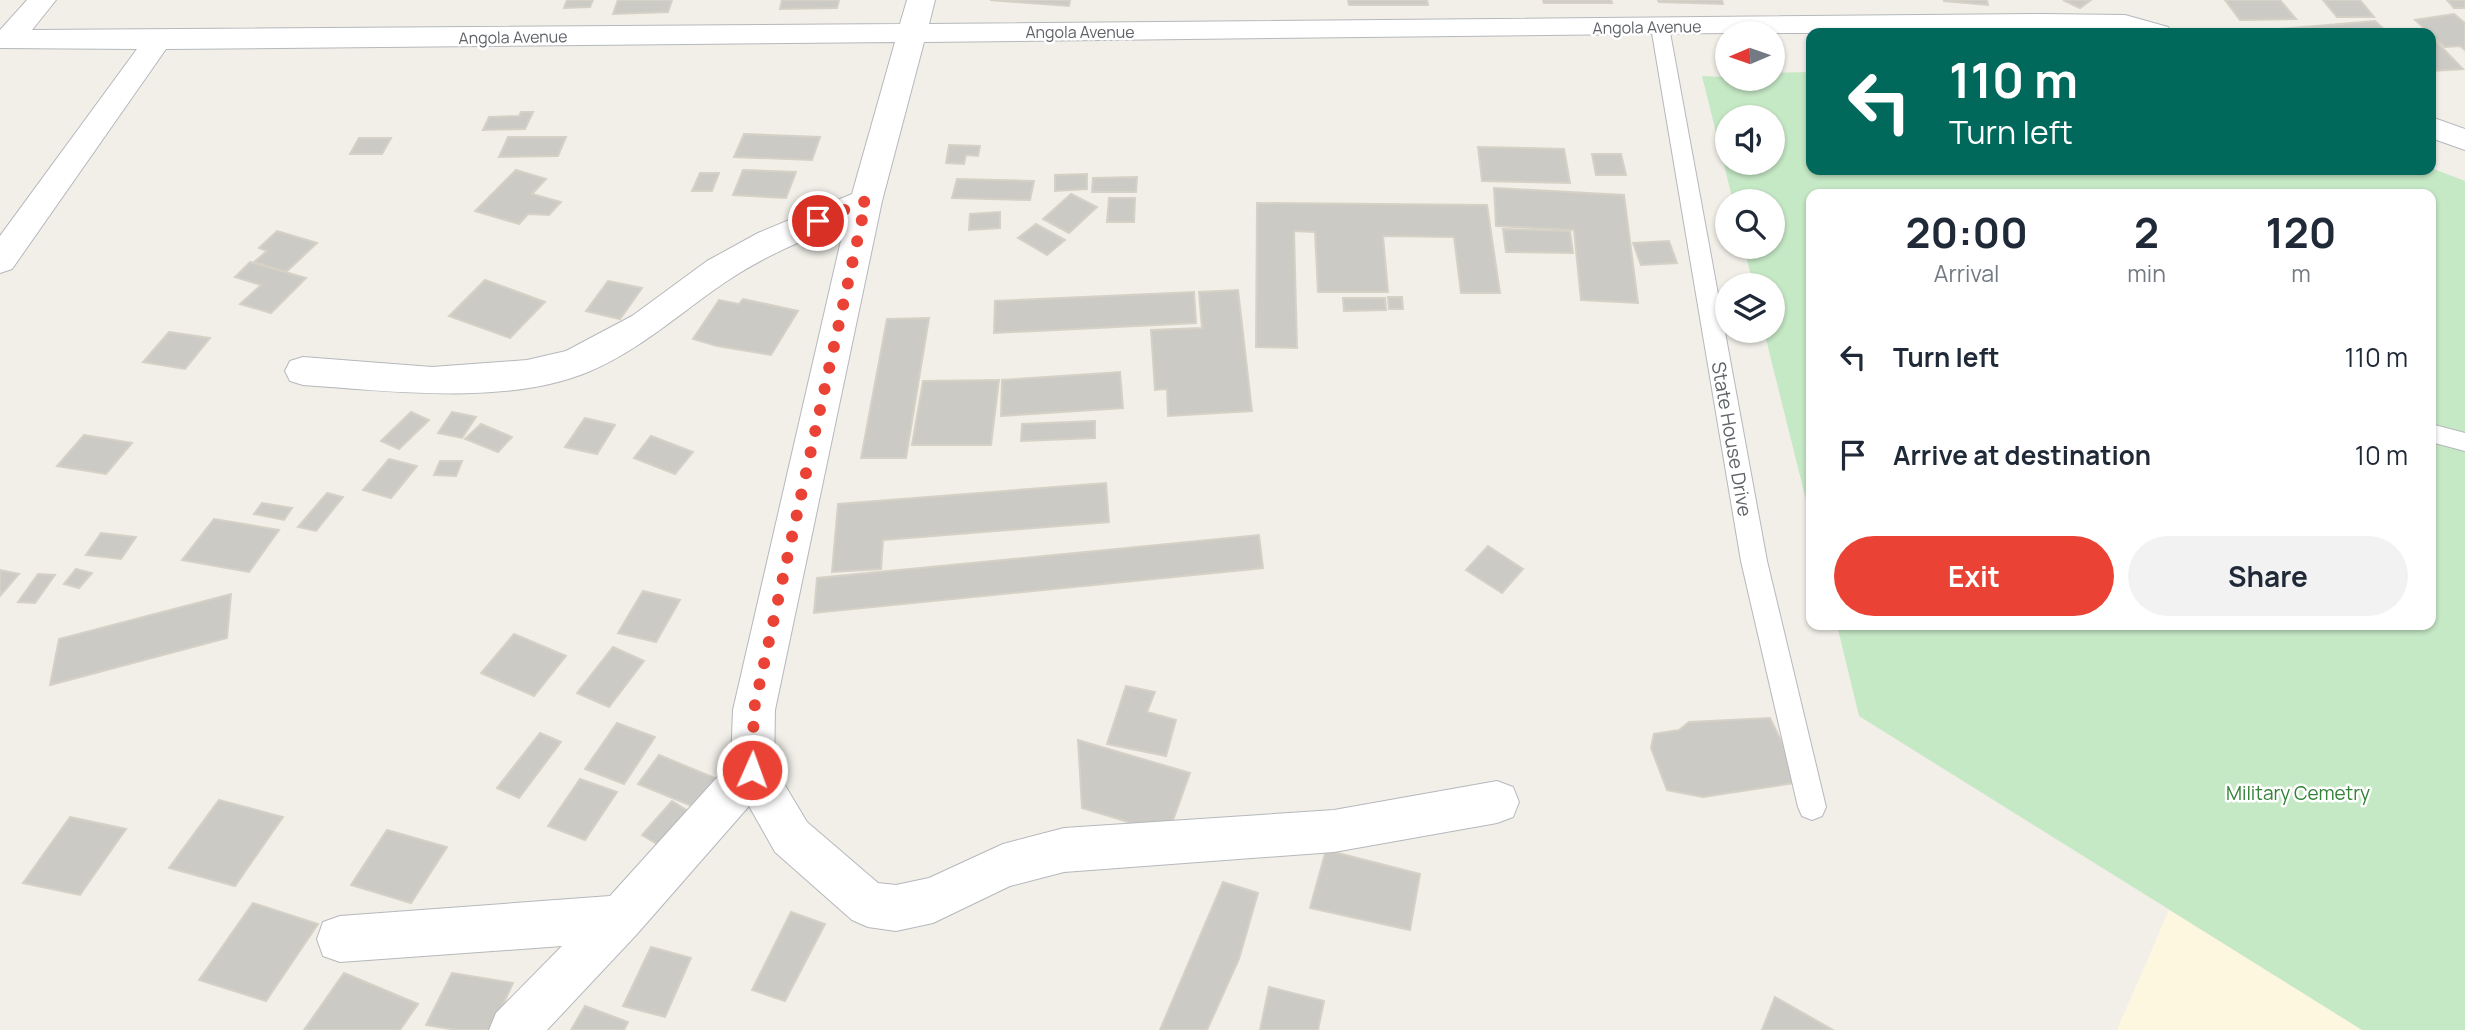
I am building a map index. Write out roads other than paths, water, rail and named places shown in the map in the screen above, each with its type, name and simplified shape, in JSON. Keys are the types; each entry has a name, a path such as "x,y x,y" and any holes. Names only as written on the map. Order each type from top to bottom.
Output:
{"street":[{"path":"5,39 42,0"},
{"name":"Angola Avenue","path":"5,39 158,40 916,17 1660,27 1806,12 2129,12 2151,28"},
{"path":"916,17 866,201 754,709 752,770 791,837 868,904 896,908 933,900 1003,866 1064,850 1334,831 1497,802"},
{"path":"0,261 158,40"},
{"path":"2436,129 2465,140"},
{"path":"303,370 432,382 527,374 576,362 644,325 719,270 770,241 866,201"},
{"path":"513,1030 621,918 752,770"},
{"path":"340,939 621,918"}],"lane":[{"name":"State House Drive","path":"1660,27 1754,561 1812,807"},
{"path":"2436,434 2465,442"}],"park label":[{"name":"Military Cemetry","path":"2298,793"}]}
